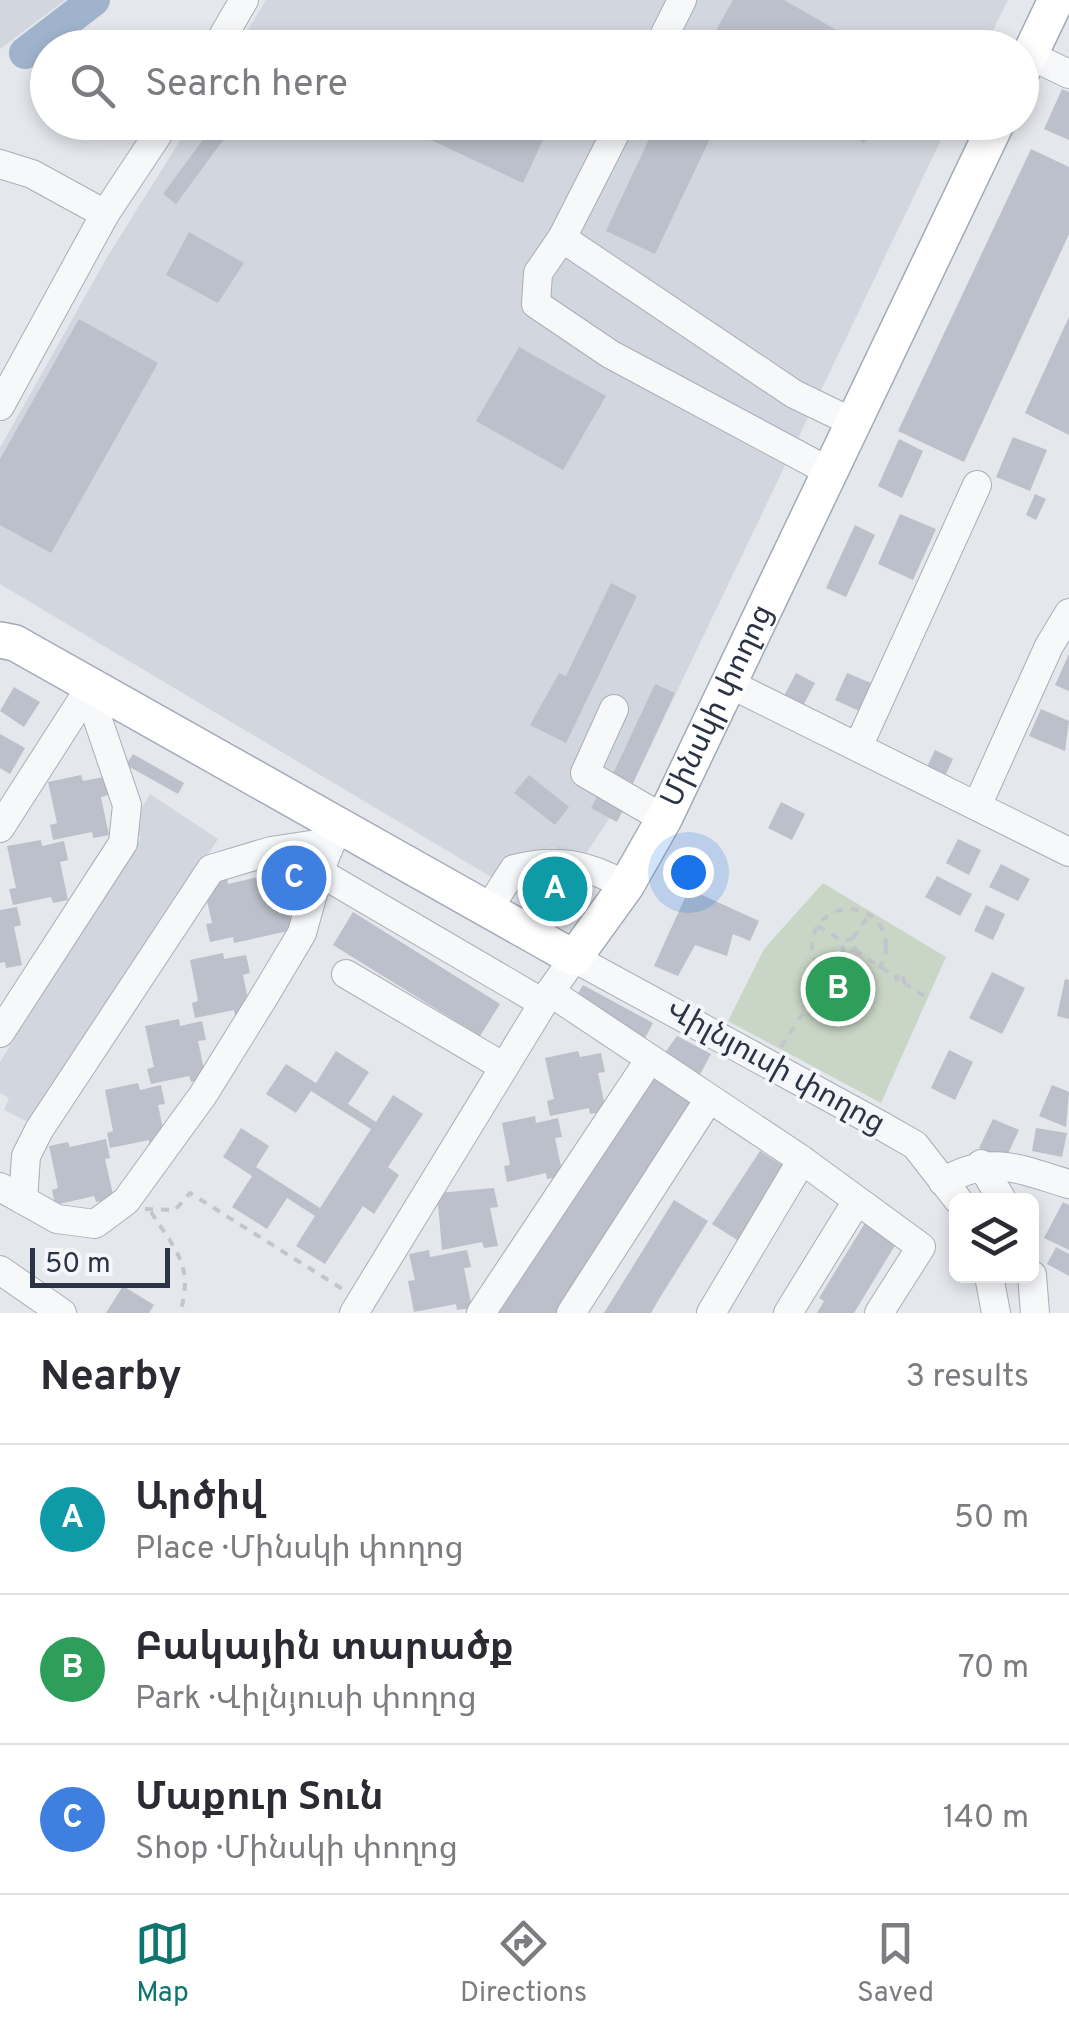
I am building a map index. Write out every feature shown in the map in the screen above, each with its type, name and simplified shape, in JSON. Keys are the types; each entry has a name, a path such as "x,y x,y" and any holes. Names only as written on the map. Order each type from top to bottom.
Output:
{"main road":[{"path":"1039,35 1056,0"},
{"name":"Մինսկի փողոց","path":"574,958 626,886 664,819 988,140"},
{"path":"0,640 15,644 91,686 334,834 489,908 574,958"}],"street":[{"path":"226,30 244,0"},
{"path":"667,30 682,0"},
{"path":"1039,66 1069,74"},
{"path":"0,406 105,214 154,140"},
{"path":"611,140 562,238 538,274 536,304 668,388 830,472"},
{"path":"0,164 32,174 105,214"},
{"path":"562,238 794,394 852,422"},
{"path":"858,747 977,485"},
{"path":"977,806 1049,646 1069,612"},
{"path":"730,684 1069,852"},
{"path":"0,828 91,686"},
{"path":"0,1033 122,842 127,805 98,720 91,686"},
{"path":"614,709 585,773 664,819"},
{"path":"334,834 318,872 302,933 139,1206 95,1224 57,1219 12,1194 39,1130 211,870 334,834"},
{"path":"489,908 514,869 548,860 606,874 626,886"},
{"path":"318,872 650,1059 802,1160 920,1247 880,1313"},
{"path":"358,1307 574,958"},
{"name":"Վիլնյուսի փողոց","path":"574,958 915,1145 951,1191"},
{"path":"346,974 504,1067"},
{"path":"481,1313 650,1059"},
{"path":"572,1313 709,1098"},
{"path":"711,1313 802,1160"},
{"path":"951,1191 981,1164 1012,1167 1069,1184"},
{"path":"981,1164 998,1193"},
{"path":"788,1313 857,1201"},
{"path":"0,1270 62,1313"},
{"path":"990,1283 996,1313"},
{"path":"1033,1283 1035,1313"}],"path":[{"path":"818,926 844,910 869,916 884,935 880,966"},
{"path":"818,926 842,941 853,938 869,916"},
{"path":"818,926 814,957 826,975 855,982 880,966"},
{"path":"853,938 855,950"},
{"path":"770,1065 843,952 842,941"},
{"path":"843,952 855,950 896,977 898,984 904,983 926,997"},
{"path":"139,1206 175,1210 190,1194 358,1307"},
{"path":"139,1206 182,1260 188,1285 180,1313"}],"shaded area":[{"path":"0,0 65,0 0,49"},
{"path":"266,0 1008,0 993,30 248,30"},
{"path":"180,140 941,140 633,783 585,855 552,847 521,854 493,878 0,584 0,448 106,259"},
{"path":"150,794 218,839 32,1124 4,1110 9,1098 0,1093 0,1062 141,837 131,826"}],"green space":[{"path":"823,883 946,957 881,1103 728,1021 764,949"}],"building":[{"path":"733,0 784,0 836,30 716,30"},
{"path":"1062,89 1069,92 1069,140 1044,129"},
{"path":"203,140 223,140 176,204 163,194"},
{"path":"431,140 543,140 523,183"},
{"path":"649,140 709,140 655,254 606,231"},
{"path":"1031,149 1069,167 1069,234 964,462 898,431"},
{"path":"189,232 244,263 218,303 166,275"},
{"path":"1069,317 1069,435 1025,413"},
{"path":"79,319 158,363 51,553 0,525 0,459"},
{"path":"519,347 606,396 563,470 476,421"},
{"path":"1013,437 1047,450 1030,491 996,477"},
{"path":"899,439 923,451 902,498 878,486"},
{"path":"1035,494 1046,499 1036,520 1026,515"},
{"path":"900,514 936,529 913,580 878,564"},
{"path":"855,525 875,535 846,597 826,588"},
{"path":"611,583 637,596 566,743 530,725 559,673 566,676"},
{"path":"1069,654 1069,691 1055,685"},
{"path":"796,673 815,683 803,706 784,696"},
{"path":"847,673 871,683 859,711 835,700"},
{"path":"655,684 675,693 633,783 613,774"},
{"path":"14,687 40,702 24,727 0,711"},
{"path":"1041,709 1069,721 1065,751 1029,736"},
{"path":"0,734 25,748 10,774 0,768"},
{"path":"935,750 953,759 945,776 927,767"},
{"path":"133,754 184,783 178,794 126,765"},
{"path":"81,775 83,781 104,777 108,795 101,797 109,835 93,838 92,832 53,840 50,825 57,823 48,782"},
{"path":"529,775 569,807 555,825 514,793"},
{"path":"599,793 625,806 617,822 591,808"},
{"path":"781,802 805,814 792,840 768,828"},
{"path":"958,839 981,850 969,875 946,863"},
{"path":"41,840 42,846 64,841 68,860 60,862 68,900 53,903 51,897 13,905 9,889 16,888 7,846"},
{"path":"1001,864 1030,879 1018,901 989,887"},
{"path":"302,867 306,889 285,893 293,930 234,943 233,937 210,942 206,924 212,923 203,883 227,878 228,884"},
{"path":"937,876 972,894 960,916 925,897"},
{"path":"689,889 759,921 750,941 733,934 727,956 695,945 678,976 654,966"},
{"path":"986,905 1005,914 993,940 974,931"},
{"path":"17,907 21,925 14,927 22,965 6,968 5,962 0,963 0,910"},
{"path":"353,912 500,1004 480,1036 333,945"},
{"path":"223,953 224,959 246,955 250,973 243,975 251,1013 235,1016 234,1010 195,1018 192,1003 198,1001 190,960"},
{"path":"992,972 1025,988 1002,1034 969,1018"},
{"path":"1065,979 1069,980 1069,1019 1057,1016"},
{"path":"583,985 653,1023 643,1042 573,1002"},
{"path":"179,1019 180,1026 202,1021 206,1040 198,1041 206,1079 191,1082 189,1076 151,1084 147,1069 154,1067 145,1026"},
{"path":"677,1036 711,1054 698,1078 664,1054"},
{"path":"949,1050 973,1062 955,1100 931,1088"},
{"path":"336,1051 369,1072 348,1104 376,1122 393,1095 423,1114 388,1167 399,1175 374,1214 363,1206 325,1264 296,1246 315,1216 287,1198 267,1229 232,1207 252,1176 223,1157 241,1128 269,1146 256,1167 320,1208 371,1129 311,1091 296,1113 266,1094 286,1064 316,1083"},
{"path":"578,1051 580,1057 601,1053 605,1072 598,1073 606,1111 590,1114 589,1108 550,1116 547,1101 554,1099 545,1058"},
{"path":"652,1075 692,1102 559,1313 493,1313"},
{"path":"138,1083 140,1090 161,1085 165,1104 158,1105 166,1143 150,1147 149,1140 110,1148 107,1133 113,1131 105,1090"},
{"path":"1052,1085 1069,1092 1066,1127 1039,1116"},
{"path":"535,1116 536,1123 558,1118 562,1137 555,1138 563,1176 547,1179 546,1173 507,1182 504,1166 510,1165 502,1123"},
{"path":"993,1119 1019,1130 1005,1160 979,1148"},
{"path":"1036,1128 1067,1133 1062,1157 1032,1151"},
{"path":"106,1139 110,1158 105,1159 114,1199 96,1202 94,1196 55,1205 52,1190 58,1188 49,1146 68,1142 70,1147"},
{"path":"760,1151 790,1170 742,1243 712,1224"},
{"path":"494,1188 498,1207 490,1208 498,1246 484,1248 482,1242 442,1250 437,1193"},
{"path":"674,1200 708,1221 651,1313 604,1313"},
{"path":"1063,1202 1069,1205 1069,1250 1044,1238"},
{"path":"865,1223 897,1242 854,1313 817,1313 824,1301 819,1298"},
{"path":"1056,1247 1069,1254 1069,1276 1047,1264"},
{"path":"429,1250 430,1257 467,1250 471,1267 464,1268 472,1308 457,1310 456,1304 414,1312 408,1281 415,1280 409,1254"},
{"path":"123,1286 154,1305 149,1313 106,1313"}],"waterway":[{"path":"55,30 94,0"},
{"path":"25,53 30,49"}],"place":[{"name":"Մաքուր Տուն","path":"294,878"},
{"name":"Արծիվ","path":"555,889"},
{"name":"Բակային տարածք","path":"838,989"}]}
